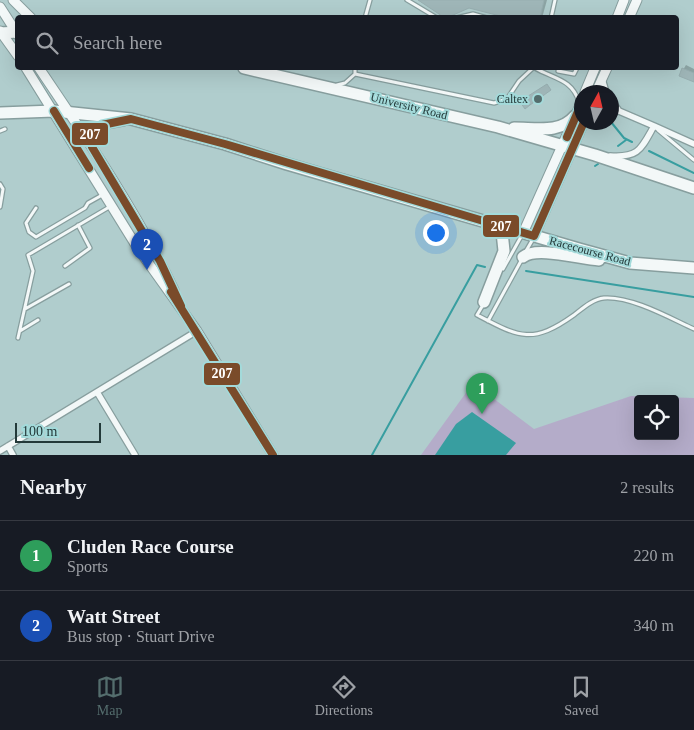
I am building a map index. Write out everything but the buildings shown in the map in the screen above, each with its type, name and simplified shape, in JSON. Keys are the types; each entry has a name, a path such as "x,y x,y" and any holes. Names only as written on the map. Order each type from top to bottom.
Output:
{"highway":[{"path":"1,32 15,33"},
{"name":"University Road","path":"253,70 498,128 568,147"},
{"path":"1,113 54,111"},
{"name":"Racecourse Road","path":"54,111 132,119 225,144 529,235 630,263 694,268"},
{"path":"498,128 557,128 574,122"},
{"path":"568,147 595,154 694,188"},
{"path":"484,302 504,247 502,232 492,224"},
{"path":"523,257 540,252 630,263"}],"main road":[{"path":"13,0 28,15"},
{"path":"618,15 624,0"},
{"path":"630,15 637,0"},
{"path":"0,7 15,30"},
{"path":"1,32 15,52"},
{"path":"27,70 137,247 181,306 273,455"},
{"path":"40,70 92,148 160,262 181,306"},
{"path":"588,85 594,70"},
{"path":"599,85 606,70"},
{"path":"92,148 89,134 94,129 132,119"},
{"path":"529,235 575,130"}],"street":[{"path":"602,79 604,85"},
{"path":"619,111 694,144"},
{"path":"595,154 624,157 632,155 644,144 654,126"},
{"path":"0,451 197,331"},
{"path":"97,392 135,455"},
{"path":"8,446 13,455"}],"lane":[{"path":"366,15 370,0"},
{"path":"407,0 432,15"},
{"path":"552,15 555,0"},
{"path":"324,86 345,83 355,74 355,70"},
{"path":"355,74 494,104 507,99 519,81 532,70"},
{"path":"538,70 571,85 574,89"},
{"path":"558,71 574,74 576,70"},
{"path":"654,126 694,160"},
{"path":"0,131 5,129"},
{"path":"0,184 4,190 0,207"},
{"path":"36,208 26,223 29,232 36,236 85,208 88,203 104,194"},
{"path":"18,338 33,272 28,255 111,205"},
{"path":"65,266 90,248 78,225"},
{"path":"488,321 523,257 529,235"},
{"path":"529,235 477,315 506,331 530,335 557,326 593,302 607,298 640,306 694,329"},
{"path":"24,309 70,284"},
{"path":"19,331 38,320"}],"shaded area":[{"path":"473,383 534,429 634,396 634,440 679,440 679,398 694,398 694,455 421,455"}],"water":[{"path":"472,412 516,443 506,455 435,455 456,424"}],"waterway":[{"path":"618,130 624,138 632,142"},
{"path":"618,146 626,140"},
{"path":"649,151 694,173"},
{"path":"372,455 477,265 485,267"},
{"path":"526,271 694,297"}],"transit line":[{"name":"207","path":"54,111 89,168"},
{"name":"207","path":"181,306 160,261 92,147 89,135 102,125 131,119 225,144 534,236 580,130"},
{"name":"207","path":"567,137 574,121"},
{"name":"207","path":"171,292 273,455"}],"place":[{"name":"Caltex","path":"538,99"},
{"name":"Watt Street","path":"147,270"},
{"name":"Cluden Race Course","path":"482,414"}]}
